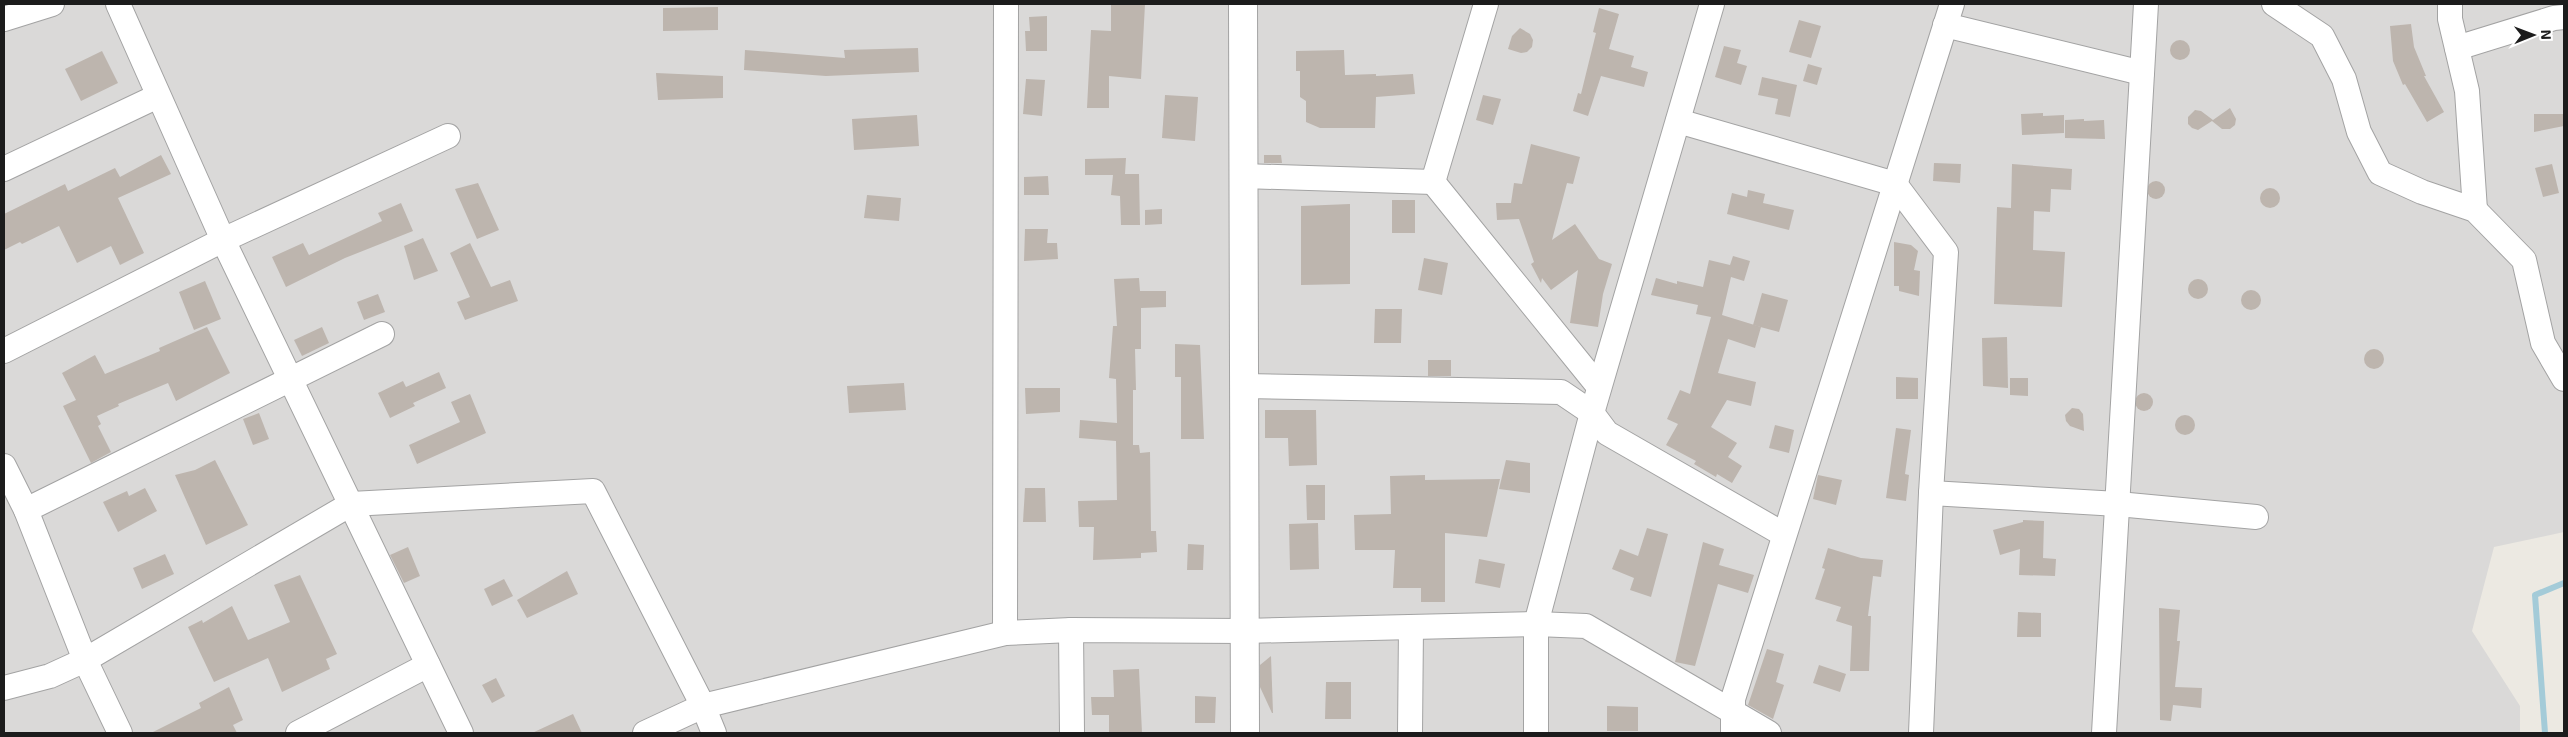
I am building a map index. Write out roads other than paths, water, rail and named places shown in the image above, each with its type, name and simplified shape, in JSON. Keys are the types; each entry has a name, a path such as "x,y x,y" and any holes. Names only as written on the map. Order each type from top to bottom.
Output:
{"street":[{"path":"4,19 52,4"},
{"path":"118,4 224,240 461,733"},
{"path":"1004,633 1006,4"},
{"path":"1243,4 1244,733"},
{"path":"1433,182 1486,4"},
{"path":"1536,733 1536,624 1599,387 1712,4"},
{"path":"2104,733 2146,4"},
{"path":"2274,4 2322,36 2344,79 2359,132 2380,173 2422,192 2475,210 2524,260 2542,343 2564,378"},
{"path":"2450,4 2450,19 2467,91 2475,210"},
{"path":"1733,723 1733,699 1783,534 1949,14 2142,73"},
{"path":"2457,48 2554,18 2564,17"},
{"path":"4,169 158,96"},
{"path":"1678,121 1895,184 1946,252 1931,493 1921,733"},
{"path":"4,351 224,240 448,136"},
{"path":"1243,176 1433,182 1599,387"},
{"path":"26,510 290,377 382,334"},
{"path":"1244,386 1561,392 1592,413 1607,432 1783,534"},
{"path":"4,466 26,510 85,660 120,733"},
{"path":"4,688 50,676 85,660 351,504 592,491 703,706 714,733"},
{"path":"1931,493 2118,504 2256,517"},
{"path":"645,733 703,706 1004,633 1071,630 1244,631 1536,624 1586,626 1733,723 1769,733"},
{"path":"1410,733 1411,627"},
{"path":"1071,630 1072,733"},
{"path":"298,733 428,665"}],"waterway":[{"path":"2545,733 2535,595 2564,583"}]}
